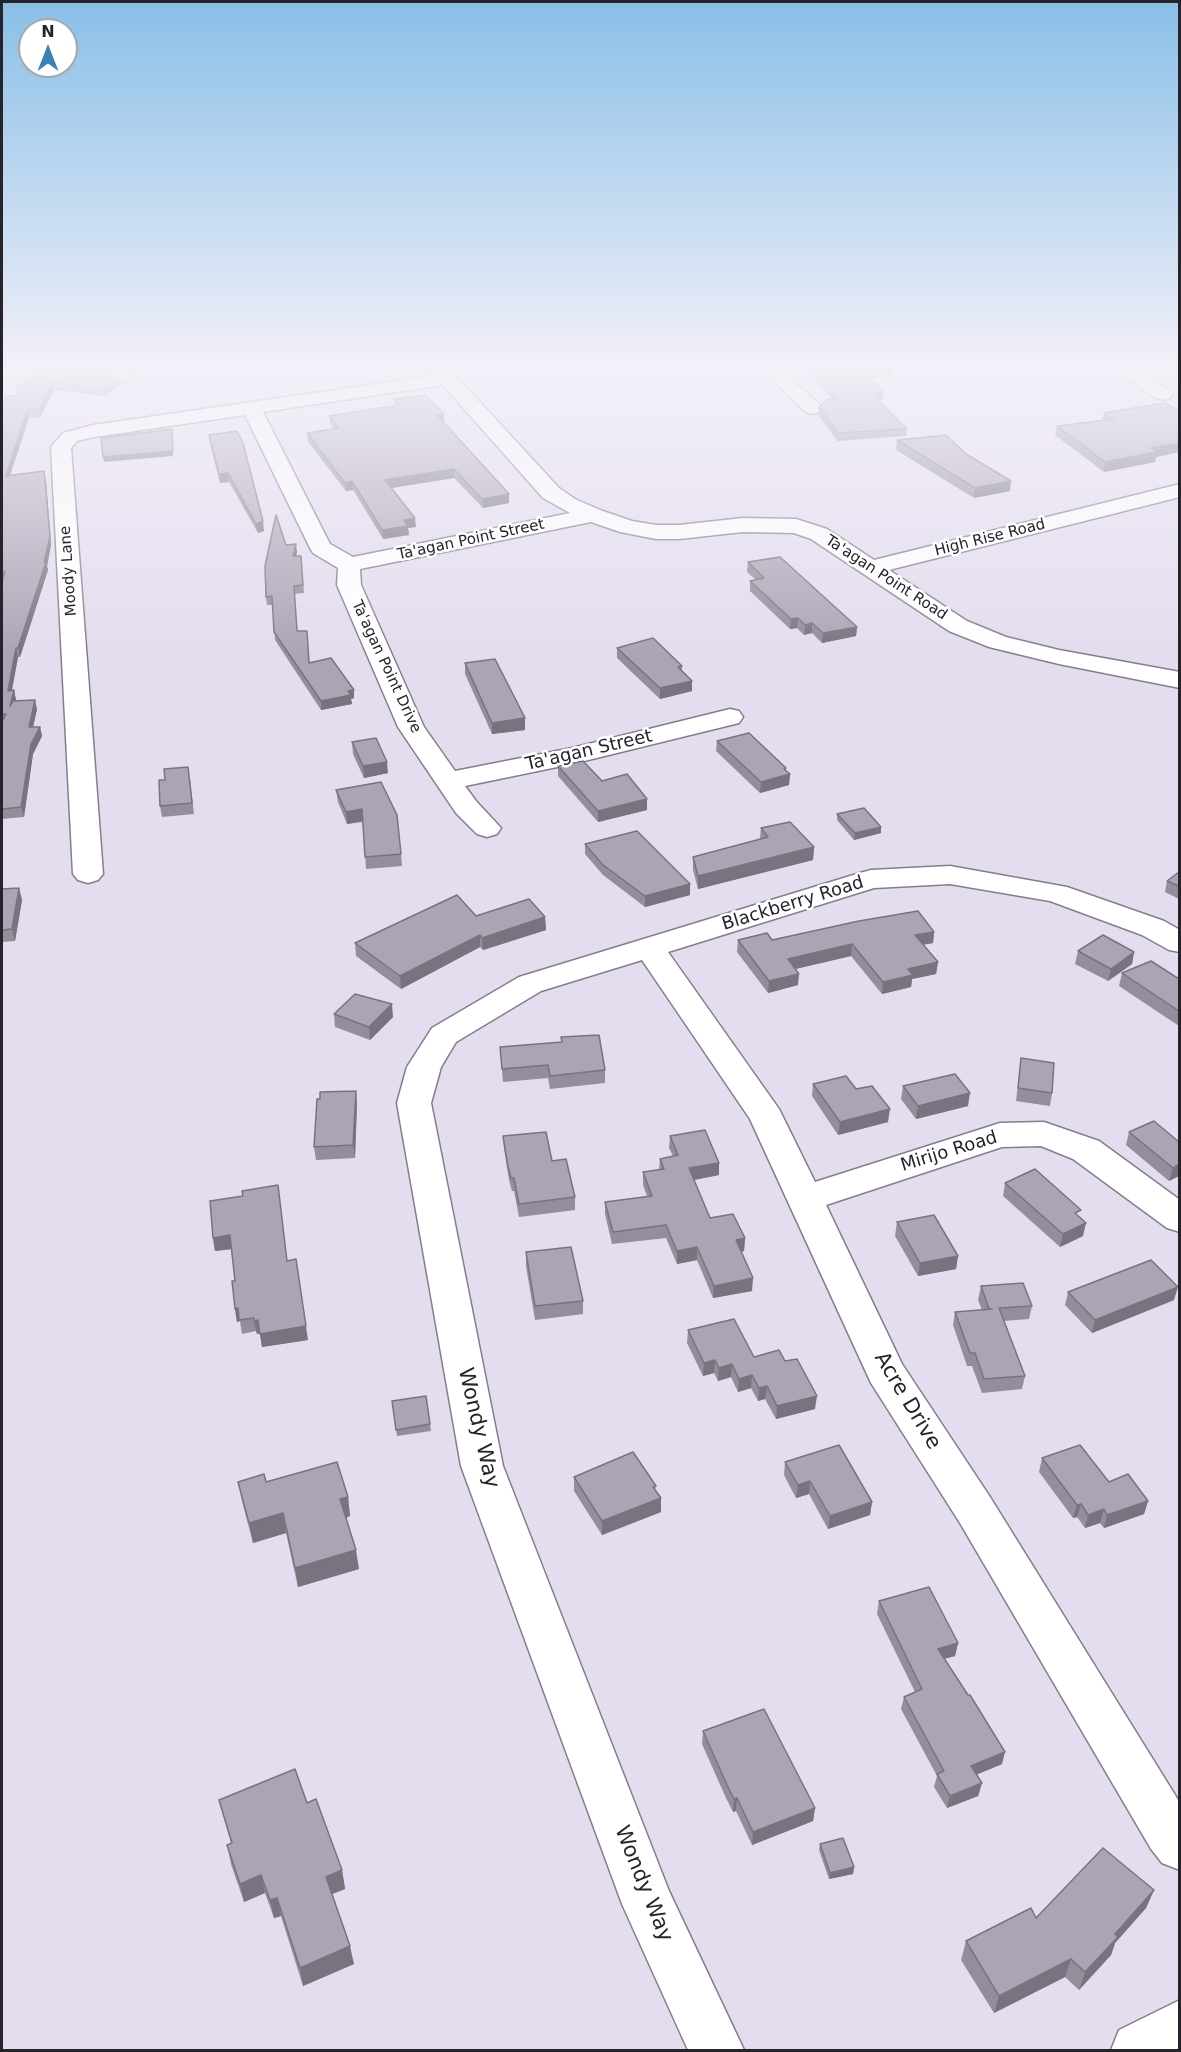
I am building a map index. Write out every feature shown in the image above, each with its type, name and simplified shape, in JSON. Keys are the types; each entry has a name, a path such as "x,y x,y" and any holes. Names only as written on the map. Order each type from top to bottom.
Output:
{"street":[{"name":"Moody Lane","path":"62,463 88,874"},
{"path":"278,463 321,548 349,565"},
{"name":"Ta'agan Point Road","path":"523,463 551,493 567,504 628,527 656,532 678,532 743,525 796,526 819,534 958,626 998,642 1059,657 1179,680"},
{"name":"High Rise Road","path":"871,568 1179,490"},
{"name":"Ta'agan Point Street","path":"349,565 592,515"},
{"name":"Ta'agan Point Drive","path":"349,565 350,585 411,727 466,807 487,828"},
{"name":"Ta'agan Street","path":"447,781 572,756 730,717"},
{"name":"Blackberry Road","path":"651,948 871,879 950,875 1056,893 1153,928 1179,943"},
{"name":"Acre Drive","path":"651,948 767,1117 885,1372 975,1510 1179,1845"},
{"name":"Wondy Way","path":"651,948 530,984 444,1035 424,1067 414,1103 482,1466 648,1904 716,2050"},
{"name":"Mirijo Road","path":"805,1198 1000,1135 1044,1134 1086,1150 1179,1219"},
{"path":"1139,2050 1179,2027"}],"building":[{"path":"2,463 10,463 6,476 44,471 50,536 44,562 46,562 18,648 16,648 8,691 14,690 10,706 13,701 35,700 29,727 40,727 31,744 21,807 2,809 2,722 6,714 2,714 2,582 5,571 2,572"},
{"path":"216,463 248,463 263,521 256,524 228,473 219,474"},
{"path":"330,463 481,463 509,494 482,499 454,469 385,480 415,518 404,520 408,526 382,530 352,481 345,483"},
{"path":"934,463 981,463 1011,481 975,488"},
{"path":"276,515 286,545 296,544 293,556 301,556 303,585 294,586 297,631 307,631 309,663 331,658 354,690 348,691 351,695 321,701 274,632 272,596 266,597 265,566"},
{"path":"780,557 857,627 823,633 812,623 805,625 798,618 791,619 750,581 764,578 748,562"},
{"path":"653,638 682,666 678,667 692,681 660,688 617,648"},
{"path":"495,659 525,718 492,723 465,663"},
{"path":"749,733 790,774 761,782 717,741"},
{"path":"376,738 387,762 363,766 352,742"},
{"path":"583,761 602,781 627,774 647,799 598,811 558,766"},
{"path":"188,767 192,803 160,806 159,780 165,780 164,769"},
{"path":"381,782 397,815 401,854 365,857 362,809 346,812 336,790"},
{"path":"864,808 881,827 855,833 837,814"},
{"path":"790,822 814,847 698,876 693,857 768,837 761,828"},
{"path":"637,831 690,884 645,896 603,865 585,844"},
{"path":"1179,872 1179,886 1167,881"},
{"path":"19,888 12,929 2,930 2,889"},
{"path":"457,895 476,916 529,899 545,917 482,938 480,935 400,976 355,943"},
{"path":"918,911 934,932 915,935 938,962 908,969 913,975 883,982 852,944 788,959 799,974 769,981 738,940 767,933 772,940"},
{"path":"1103,935 1134,952 1111,969 1078,951"},
{"path":"1151,961 1179,979 1179,1011 1122,973"},
{"path":"355,994 392,1004 369,1027 334,1014"},
{"path":"599,1035 605,1070 550,1076 548,1065 502,1069 500,1047 562,1042 561,1037"},
{"path":"1021,1058 1054,1063 1052,1093 1018,1088"},
{"path":"955,1074 970,1093 918,1106 903,1086"},
{"path":"846,1076 856,1089 872,1086 890,1109 840,1122 813,1084"},
{"path":"356,1091 353,1145 314,1147 317,1099 320,1099 320,1092"},
{"path":"1154,1121 1179,1142 1179,1164 1173,1168 1129,1132"},
{"path":"705,1130 719,1163 689,1168 710,1218 733,1214 745,1238 736,1240 753,1278 714,1286 697,1247 677,1251 666,1225 613,1232 605,1202 652,1196 643,1172 664,1169 660,1159 678,1155 670,1136"},
{"path":"546,1132 552,1161 566,1159 575,1197 519,1204 514,1178 511,1178 508,1167 503,1136"},
{"path":"1035,1169 1081,1210 1075,1213 1086,1223 1063,1234 1005,1183"},
{"path":"278,1185 287,1261 296,1259 306,1326 260,1334 258,1320 254,1321 254,1318 239,1320 238,1308 235,1309 232,1281 235,1281 230,1235 213,1238 210,1201 243,1196 242,1191"},
{"path":"934,1215 958,1256 920,1263 897,1222"},
{"path":"571,1247 583,1301 535,1306 526,1252"},
{"path":"1151,1260 1178,1287 1095,1320 1068,1292"},
{"path":"1023,1283 1032,1306 999,1308 1025,1376 984,1379 975,1353 970,1353 955,1312 992,1309 989,1309 981,1286"},
{"path":"734,1319 754,1357 779,1350 785,1361 797,1359 817,1396 777,1406 767,1386 759,1388 752,1375 739,1379 732,1364 719,1368 715,1360 704,1363 688,1330"},
{"path":"426,1396 430,1424 396,1430 392,1401"},
{"path":"839,1445 872,1502 830,1516 810,1481 798,1485 785,1462"},
{"path":"1080,1445 1109,1482 1128,1474 1148,1501 1107,1515 1104,1509 1088,1515 1081,1504 1077,1505 1042,1458"},
{"path":"633,1452 656,1486 653,1487 661,1498 602,1521 574,1477"},
{"path":"337,1462 348,1497 340,1499 356,1550 295,1568 283,1513 249,1523 238,1482 264,1474 266,1482"},
{"path":"929,1587 958,1643 938,1649 1005,1752 971,1766 982,1783 950,1796 937,1774 944,1771 904,1697 922,1689 879,1601"},
{"path":"764,1709 815,1808 753,1832 737,1798 734,1799 727,1785 703,1731"},
{"path":"295,1769 307,1803 316,1799 342,1870 326,1877 350,1946 300,1968 277,1898 270,1900 261,1875 240,1884 227,1845 232,1843 219,1800"},
{"path":"843,1838 854,1867 830,1873 820,1844"},
{"path":"1103,1848 1154,1890 1115,1934 1118,1937 1085,1972 1071,1959 999,1996 966,1941 1031,1908 1036,1918"}]}
